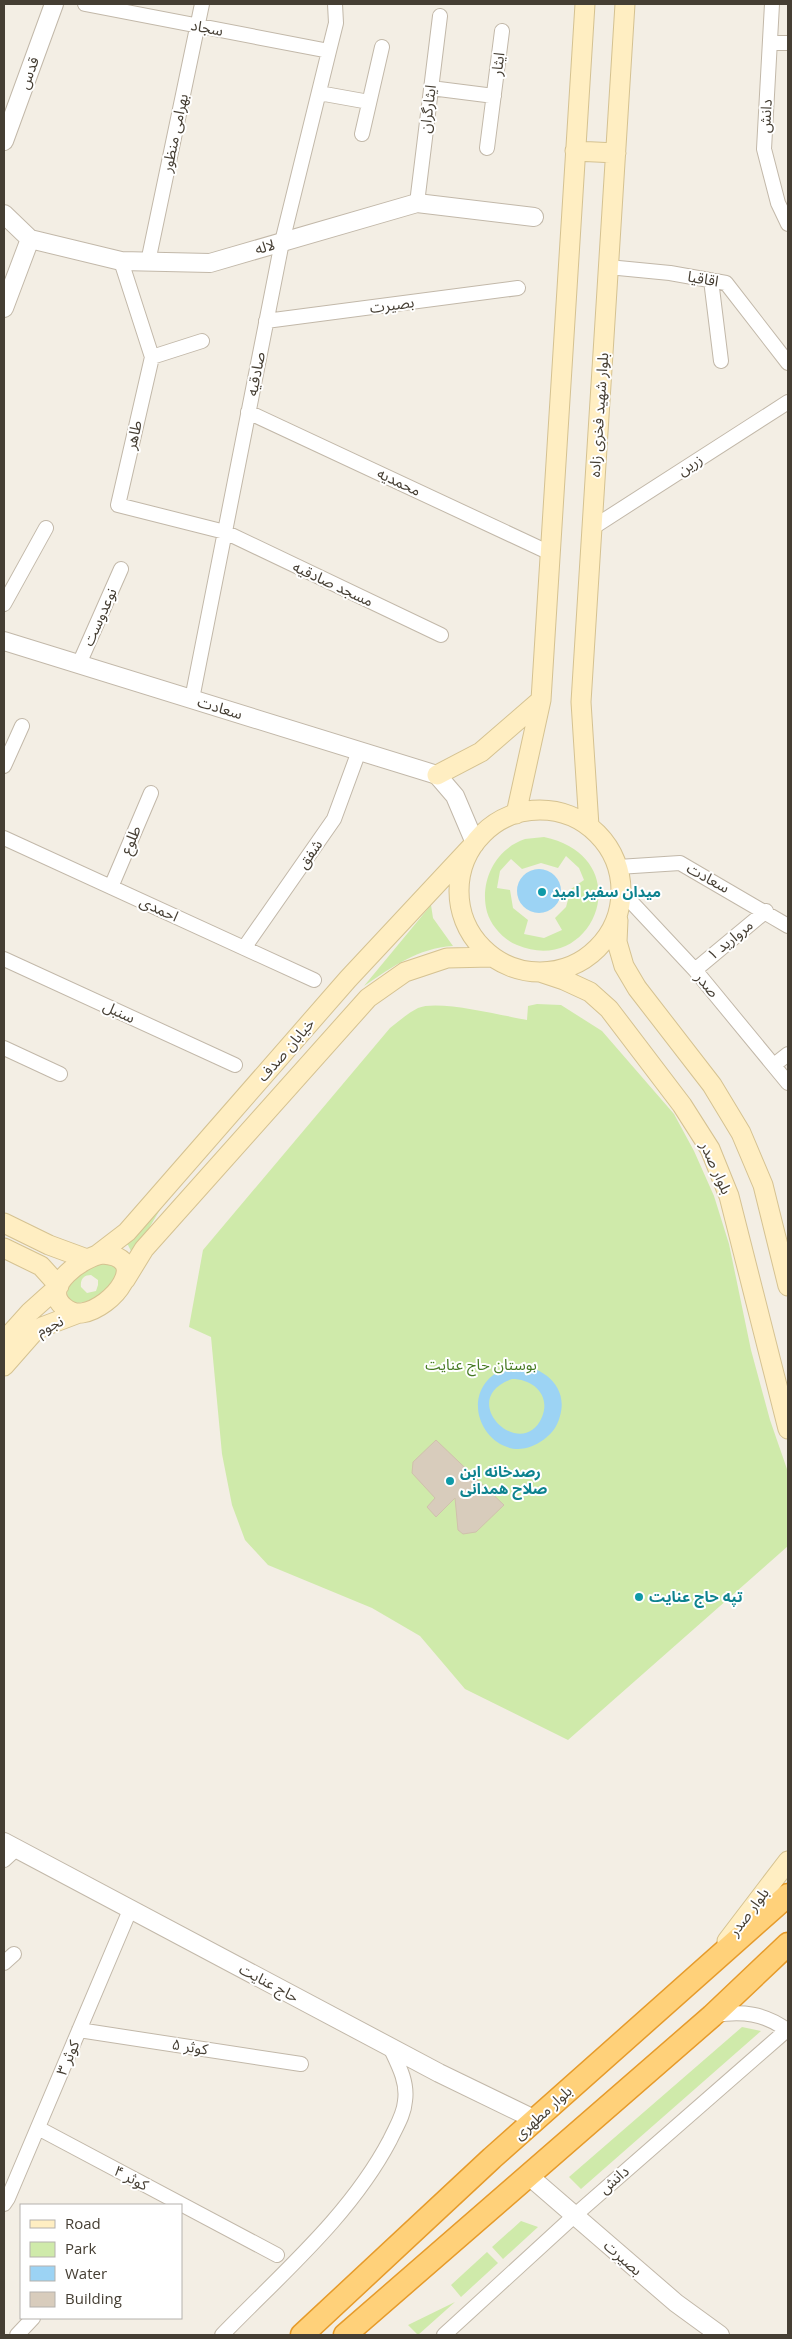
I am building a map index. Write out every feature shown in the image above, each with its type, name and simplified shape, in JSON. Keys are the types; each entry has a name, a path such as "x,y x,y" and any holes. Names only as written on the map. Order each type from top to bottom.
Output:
{"highway":[{"name":"بلوار مطهری","path":"302,2335 406,2236 788,1895"},
{"path":"354,2331 712,2016 788,1944"}],"main road":[{"path":"516,814 540,700 584,4"},
{"name":"بلوار شهید فخری زاده","path":"589,826 581,702 625,4"},
{"path":"575,151 616,153"},
{"path":"437,775 481,752 540,700"},
{"path":"618,917 606,939 588,957 565,968 540,972 514,968 492,956 474,938 463,916 459,890 463,865 475,843 493,825 516,814 541,810 566,814 589,826 607,844 618,866 622,892 617,942 624,966 638,988 712,1085 741,1133 763,1185 788,1286"},
{"name":"خیابان صدف","path":"92,1257 127,1232 348,979 475,843"},
{"name":"خیابان صدف","path":"125,1280 144,1249 368,998 405,972 447,958 492,956"},
{"name":"بلوار صدر","path":"540,972 590,992 609,1009 682,1105 710,1149 729,1196 788,1429"},
{"path":"4,1223 49,1244 92,1257"},
{"path":"4,1248 41,1266 59,1286"},
{"path":"109,1254 120,1259 125,1268 125,1280 122,1288 98,1308 73,1313 60,1304 57,1293 59,1286 71,1269 92,1257 109,1254"},
{"name":"نجوم","path":"4,1341 30,1312 59,1286"},
{"name":"نجوم","path":"4,1366 33,1333 42,1327 79,1313"},
{"name":"بلوار صدر","path":"709,1964 788,1860"}],"street":[{"name":"قدس","path":"4,141 54,4"},
{"name":"سجاد","path":"85,4 330,51"},
{"name":"بهرامی منظور","path":"148,262 202,4"},
{"name":"صادقیه","path":"192,699 282,242 330,51 336,23 336,4"},
{"name":"دانش","path":"772,4 764,149 778,203 788,224"},
{"name":"ایثارگران","path":"417,203 440,16"},
{"name":"ایثار","path":"487,148 502,32"},
{"path":"771,43 788,43"},
{"path":"362,134 382,47"},
{"name":"ایثار","path":"431,88 494,96"},
{"path":"319,93 369,102"},
{"name":"لاله","path":"4,214 30,238 122,261 210,263 417,203 534,218"},
{"path":"4,308 30,238"},
{"path":"122,261 152,357 202,341"},
{"name":"اقاقیا","path":"608,267 670,273 726,283 788,363"},
{"path":"710,280 721,361"},
{"name":"بصیرت","path":"266,321 518,288"},
{"name":"طاهر","path":"152,357 118,504 224,532"},
{"name":"زرین","path":"592,528 788,402"},
{"name":"محمدیه","path":"248,412 550,553"},
{"path":"4,604 46,528"},
{"name":"مسجد صادقیه","path":"224,532 441,635"},
{"name":"نوعدوست","path":"79,664 121,569"},
{"name":"سعادت","path":"4,641 437,775"},
{"path":"4,766 22,726"},
{"name":"شفق","path":"244,948 334,819 359,751"},
{"path":"437,775 455,796 475,843"},
{"name":"طلوع","path":"111,887 151,793"},
{"name":"احمدی","path":"4,838 314,980"},
{"name":"سعادت","path":"618,866 680,863 766,911 788,926"},
{"name":"صدر","path":"622,892 694,970 788,1083"},
{"name":"مروارید ۱","path":"694,970 766,911"},
{"name":"سنبل","path":"4,959 235,1065"},
{"path":"4,1048 60,1074"},
{"path":"774,1065 788,1054"},
{"name":"حاج عنایت","path":"8,1850 130,1910 390,2047 536,2120"},
{"name":"کوثر ۳","path":"4,2204 130,1910"},
{"path":"712,2016 736,2012 755,2014 788,2030"},
{"name":"کوثر ۵","path":"79,2030 301,2064"},
{"name":"دانش","path":"444,2335 574,2216 788,2030"},
{"path":"222,2335 333,2222 379,2160 402,2117 406,2100 405,2084 390,2047"},
{"name":"کوثر ۴","path":"38,2128 166,2201"},
{"name":"بصیرت","path":"529,2176 676,2304 720,2335"},
{"name":"کوثر ۴","path":"182,2209 277,2255"},
{"path":"18,2335 32,2319"}],"green space":[{"path":"544,837 574,849 592,867 598,889 596,911 585,931 567,945 544,951 517,945 503,936 495,927 487,912 485,889 492,868 505,850 525,839","holes":["566,856 579,868 584,880 571,889 566,907 555,918 562,930 544,938 524,934 528,920 513,908 510,890 497,888 500,871 511,859 522,869 541,863 558,868"]},
{"path":"431,905 433,918 453,946 428,950 395,966 364,986"},
{"name":"بوستان حاج عنایت","path":"537,1004 561,1005 602,1031 674,1114 694,1151 714,1196 729,1244 751,1350 770,1420 788,1472 788,1546 568,1740 465,1689 420,1636 372,1608 268,1565 245,1540 232,1505 222,1454 211,1337 189,1327 203,1250 390,1028 414,1010 427,1006 455,1007 527,1020 528,1006"},
{"path":"161,1208 133,1255 128,1245 121,1245"},
{"path":"111,1262 119,1272 111,1285 99,1295 86,1302 76,1302 69,1299 67,1292 70,1284 77,1275 91,1267","holes":["91,1275 98,1280 96,1291 87,1293 81,1287 82,1280 86,1276"]},
{"path":"742,2027 761,2031 581,2189 569,2177"},
{"path":"521,2221 538,2227 503,2259 492,2247"},
{"path":"487,2252 498,2263 461,2297 451,2285"},
{"path":"455,2302 418,2335 408,2325"}],"water":[{"path":"535,869 543,869 555,875 561,891 555,907 543,913 535,913 523,907 517,895 517,887 523,875"},
{"path":"515,1364 534,1369 551,1379 557,1386 562,1405 557,1424 547,1437 522,1449 505,1446 491,1437 482,1423 478,1407 481,1390 493,1375","holes":["512,1379 533,1385 542,1395 544,1402 542,1417 533,1430 521,1434 508,1431 498,1423 491,1412 489,1400 496,1388"]}],"building":[{"name":"رصدخانه ابن صلاح همدانی","path":"436,1440 504,1505 476,1532 463,1534 458,1530 455,1498 436,1517 427,1507 435,1498 412,1473 413,1462"}],"place":[{"name":"میدان سفیر امید","path":"542,892"},
{"name":"رصدخانه ابن صلاح همدانی","path":"450,1481"},
{"name":"تپه حاج عنایت","path":"639,1597"}]}
